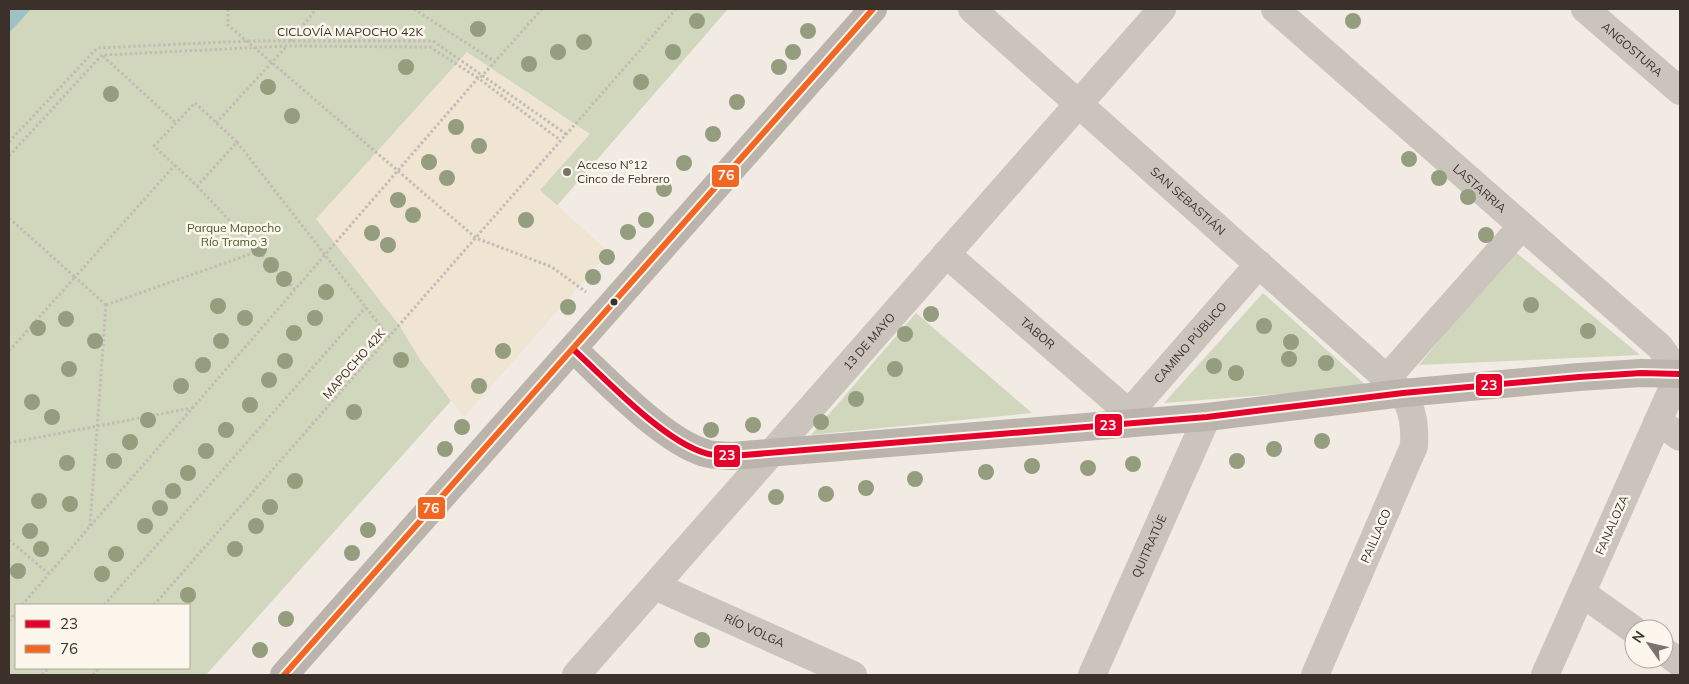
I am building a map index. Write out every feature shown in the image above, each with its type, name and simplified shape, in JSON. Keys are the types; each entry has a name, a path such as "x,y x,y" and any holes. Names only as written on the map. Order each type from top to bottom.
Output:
{"street":[{"path":"284,675 873,9"},
{"name":"SAN SEBASTIÁN","path":"972,9 1395,386"},
{"name":"13 DE MAYO","path":"576,675 1162,9"},
{"name":"LASTARRIA","path":"1275,9 1660,348 1680,374"},
{"name":"ANGOSTURA","path":"1585,9 1680,91"},
{"path":"1395,386 1522,226"},
{"name":"TABOR","path":"946,254 1127,419"},
{"name":"CAMINO PÚBLICO","path":"1127,419 1258,264"},
{"path":"573,349 657,426 685,444 706,453 732,456 770,454 1127,419 1207,417 1395,386 1641,373 1680,374"},
{"name":"FANALOZA","path":"1545,675 1680,374"},
{"name":"PAILLACO","path":"1315,675 1414,446 1414,416 1395,386"},
{"name":"QUITRATÚE","path":"1092,675 1207,417"},
{"path":"1658,421 1680,437"},
{"name":"RÍO VOLGA","path":"655,586 853,675"},
{"path":"1582,593 1624,623"}],"path":[{"path":"228,9 228,25 476,238 515,254 552,266 608,309"},
{"path":"216,123 287,46 316,9"},
{"path":"414,9 494,61"},
{"path":"23,604 397,172 542,9"},
{"path":"566,134 676,9"},
{"name":"CICLOVÍA MAPOCHO 42K","path":"9,142 97,48 247,41 433,41 480,77 566,134"},
{"path":"9,156 102,55 287,46 430,47 480,77 560,140"},
{"path":"102,55 176,123"},
{"path":"295,290 197,186 154,146 194,103 237,142 389,337"},
{"name":"MAPOCHO 42K","path":"155,604 566,134"},
{"path":"197,186 237,142"},
{"path":"9,351 176,166"},
{"path":"9,218 106,305"},
{"path":"106,305 259,251"},
{"path":"90,527 106,305"},
{"path":"105,604 366,306"},
{"path":"9,443 192,408"},
{"path":"9,540 49,574"}],"green space":[{"name":"Parque Mapocho Río Tramo 3","path":"9,9 728,9 422,361 451,401 206,675 9,675"},
{"path":"1513,250 1640,355 1419,365"},
{"path":"1263,293 1368,387 1164,403"},
{"path":"916,313 1032,413 811,435"}],"shaded area":[{"path":"467,52 590,134 540,190 609,252 464,417 421,361 399,325 316,219"}],"water":[{"path":"9,9 31,9 9,33"}],"transit line":[{"name":"76","path":"284,675 873,9"},
{"name":"23","path":"573,349 636,408 671,436 705,453 732,456 1207,417 1403,393 1579,377 1641,373 1680,374"}],"place":[{"name":"Acceso N°12 Cinco de Febrero","path":"567,172"}]}
